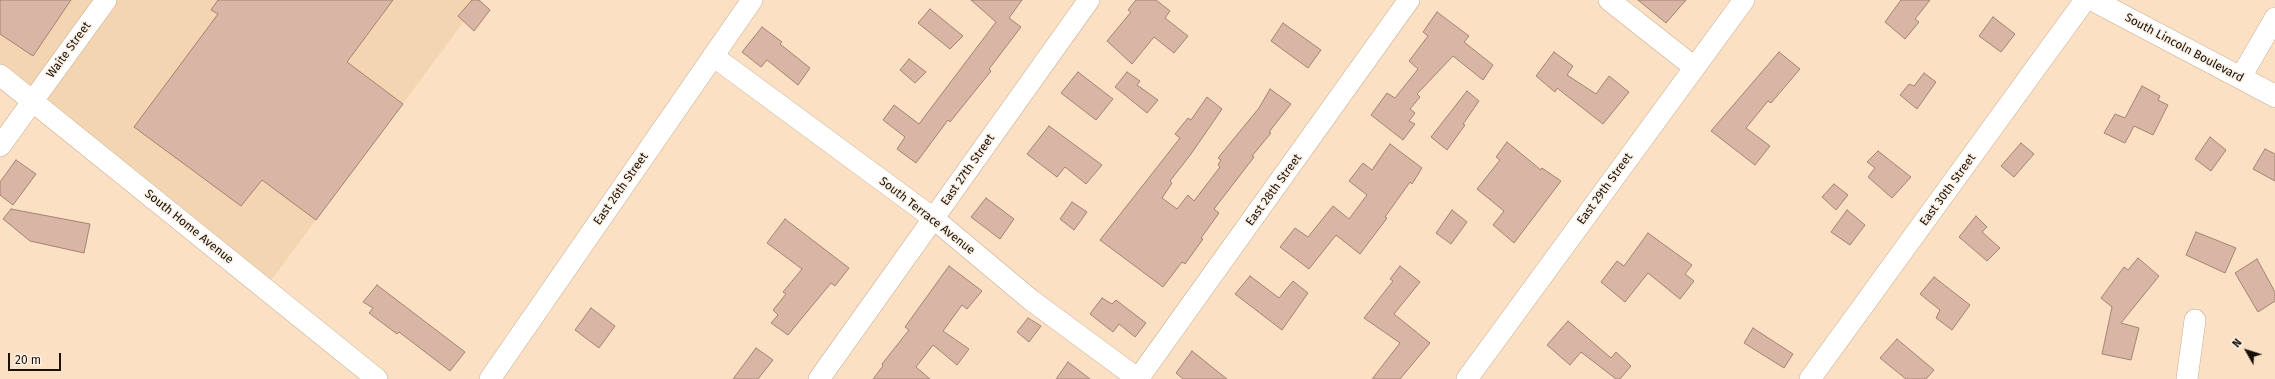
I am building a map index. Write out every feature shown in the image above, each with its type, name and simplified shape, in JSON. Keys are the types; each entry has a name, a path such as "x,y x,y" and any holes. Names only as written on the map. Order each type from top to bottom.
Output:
{"street":[{"name":"Waite Street","path":"0,146 106,0"},
{"name":"East 26th Street","path":"490,379 752,0"},
{"name":"East 27th Street","path":"819,379 1089,0"},
{"name":"East 28th Street","path":"1138,379 1409,0"},
{"path":"1609,0 1694,67"},
{"name":"East 29th Street","path":"1467,379 1744,0"},
{"name":"East 30th Street","path":"1810,379 2085,0"},
{"name":"South Lincoln Boulevard","path":"2093,0 2275,96"},
{"path":"2241,77 2275,18"},
{"name":"South Terrace Avenue","path":"713,56 933,218 1031,300 1138,379"},
{"name":"South Home Avenue","path":"0,75 377,379"},
{"path":"2187,379 2195,320"}],"shaded area":[{"path":"0,0 480,0 269,283 0,67"}],"building":[{"path":"0,0 71,0 33,56 0,34"},
{"path":"218,0 393,0 347,62 403,104 316,220 262,180 241,206 134,127 218,14 211,10"},
{"path":"472,0 479,0 490,10 474,31 458,16"},
{"path":"971,0 1022,0 1009,18 1021,27 989,69 991,71 950,122 948,120 916,163 897,149 905,137 883,120 894,105 919,124 996,22"},
{"path":"1136,0 1156,0 1170,11 1165,18 1188,36 1174,53 1154,37 1132,64 1107,41 1131,12 1128,10"},
{"path":"1638,0 1686,0 1666,23"},
{"path":"1901,0 1930,0 1915,19 1919,22 1905,39 1885,22"},
{"path":"930,9 963,36 950,49 918,23"},
{"path":"1437,12 1469,36 1464,42 1493,65 1483,80 1453,56 1417,94 1420,97 1410,109 1415,113 1409,121 1415,124 1403,140 1371,115 1387,93 1395,98 1418,69 1409,61 1428,36 1423,32"},
{"path":"1993,17 2015,34 2001,52 1979,36"},
{"path":"1283,23 1321,50 1308,68 1271,41"},
{"path":"762,27 782,42 780,44 810,68 798,85 767,60 761,67 742,52"},
{"path":"1554,52 1573,66 1567,75 1596,94 1609,76 1629,92 1603,124 1557,88 1555,92 1536,76"},
{"path":"1779,52 1800,69 1771,103 1768,101 1746,128 1770,146 1755,165 1711,131"},
{"path":"909,59 926,72 915,83 900,70"},
{"path":"1078,72 1113,99 1096,120 1061,93"},
{"path":"1127,72 1140,81 1137,85 1158,100 1147,113 1115,87"},
{"path":"1924,73 1936,82 1917,109 1900,95 1909,84 1914,86"},
{"path":"2142,86 2160,96 2158,100 2168,105 2153,135 2134,126 2125,143 2104,133 2115,114 2125,118"},
{"path":"1270,89 1291,104 1269,132 1271,133 1252,156 1254,157 1214,209 1219,213 1201,238 1203,239 1185,264 1182,262 1163,287 1100,240 1180,138 1175,134 1188,118 1191,120 1207,97 1222,109 1191,154 1170,181 1172,183 1162,198 1177,209 1188,195 1194,201 1220,167 1218,165 1221,160 1218,158 1259,108"},
{"path":"1467,91 1479,101 1463,124 1465,125 1447,150 1431,137"},
{"path":"1049,126 1102,165 1086,184 1065,167 1057,177 1027,154"},
{"path":"2210,137 2226,150 2211,171 2195,159"},
{"path":"1507,142 1541,170 1542,168 1561,181 1514,243 1493,225 1504,211 1477,189 1500,160 1496,157"},
{"path":"2021,143 2034,154 2014,177 2001,166"},
{"path":"1390,144 1422,168 1412,184 1410,182 1385,217 1387,218 1360,254 1336,235 1309,269 1280,247 1295,228 1308,237 1333,206 1349,219 1367,195 1349,181 1363,163 1372,170"},
{"path":"2265,149 2275,154 2275,181 2253,169"},
{"path":"1878,151 1911,177 1892,198 1868,177 1875,168 1867,162"},
{"path":"16,160 36,174 13,205 0,195 0,182"},
{"path":"1834,184 1848,195 1836,210 1822,197"},
{"path":"986,198 1014,219 1000,239 971,217"},
{"path":"1072,202 1087,212 1074,230 1060,219"},
{"path":"11,209 90,224 84,253 30,241 3,219"},
{"path":"1452,210 1467,222 1451,244 1436,233"},
{"path":"1847,210 1865,225 1850,245 1831,232"},
{"path":"1976,216 1987,227 1982,232 2000,248 1987,261 1959,237"},
{"path":"785,219 849,268 835,286 831,283 788,335 771,323 778,315 773,310 786,294 783,292 802,269 767,243"},
{"path":"2196,232 2236,248 2225,273 2186,255"},
{"path":"1648,233 1692,265 1685,274 1694,281 1680,299 1648,273 1625,302 1601,282 1617,261 1624,266"},
{"path":"2138,258 2159,276 2121,323 2139,328 2131,360 2102,354 2112,307 2101,298 2124,267 2128,270"},
{"path":"2257,259 2275,292 2275,301 2258,312 2235,273"},
{"path":"949,266 982,291 967,309 962,305 943,331 969,349 957,365 933,345 916,367 930,379 873,379 883,366 882,364 909,330 905,327"},
{"path":"1400,266 1420,282 1394,314 1430,343 1400,379 1372,379 1400,343 1364,318 1393,281 1390,279"},
{"path":"1250,276 1279,298 1293,281 1308,293 1282,330 1235,294"},
{"path":"1934,277 1970,305 1952,330 1936,318 1940,310 1920,294"},
{"path":"377,285 465,352 450,371 399,332 397,334 369,313 373,308 363,302"},
{"path":"1102,298 1112,304 1116,300 1146,323 1135,337 1119,324 1113,332 1090,314"},
{"path":"591,308 615,326 599,348 575,330"},
{"path":"1028,318 1041,326 1029,342 1017,332"},
{"path":"1568,321 1611,358 1616,352 1631,366 1620,379 1616,379 1581,352 1570,365 1547,345"},
{"path":"1753,328 1793,354 1784,368 1744,343"},
{"path":"1897,339 1934,370 1926,379 1906,379 1880,358"},
{"path":"756,348 773,360 758,379 733,379"},
{"path":"1192,351 1227,379 1183,379 1176,373"},
{"path":"1068,362 1090,379 1056,379"}]}
